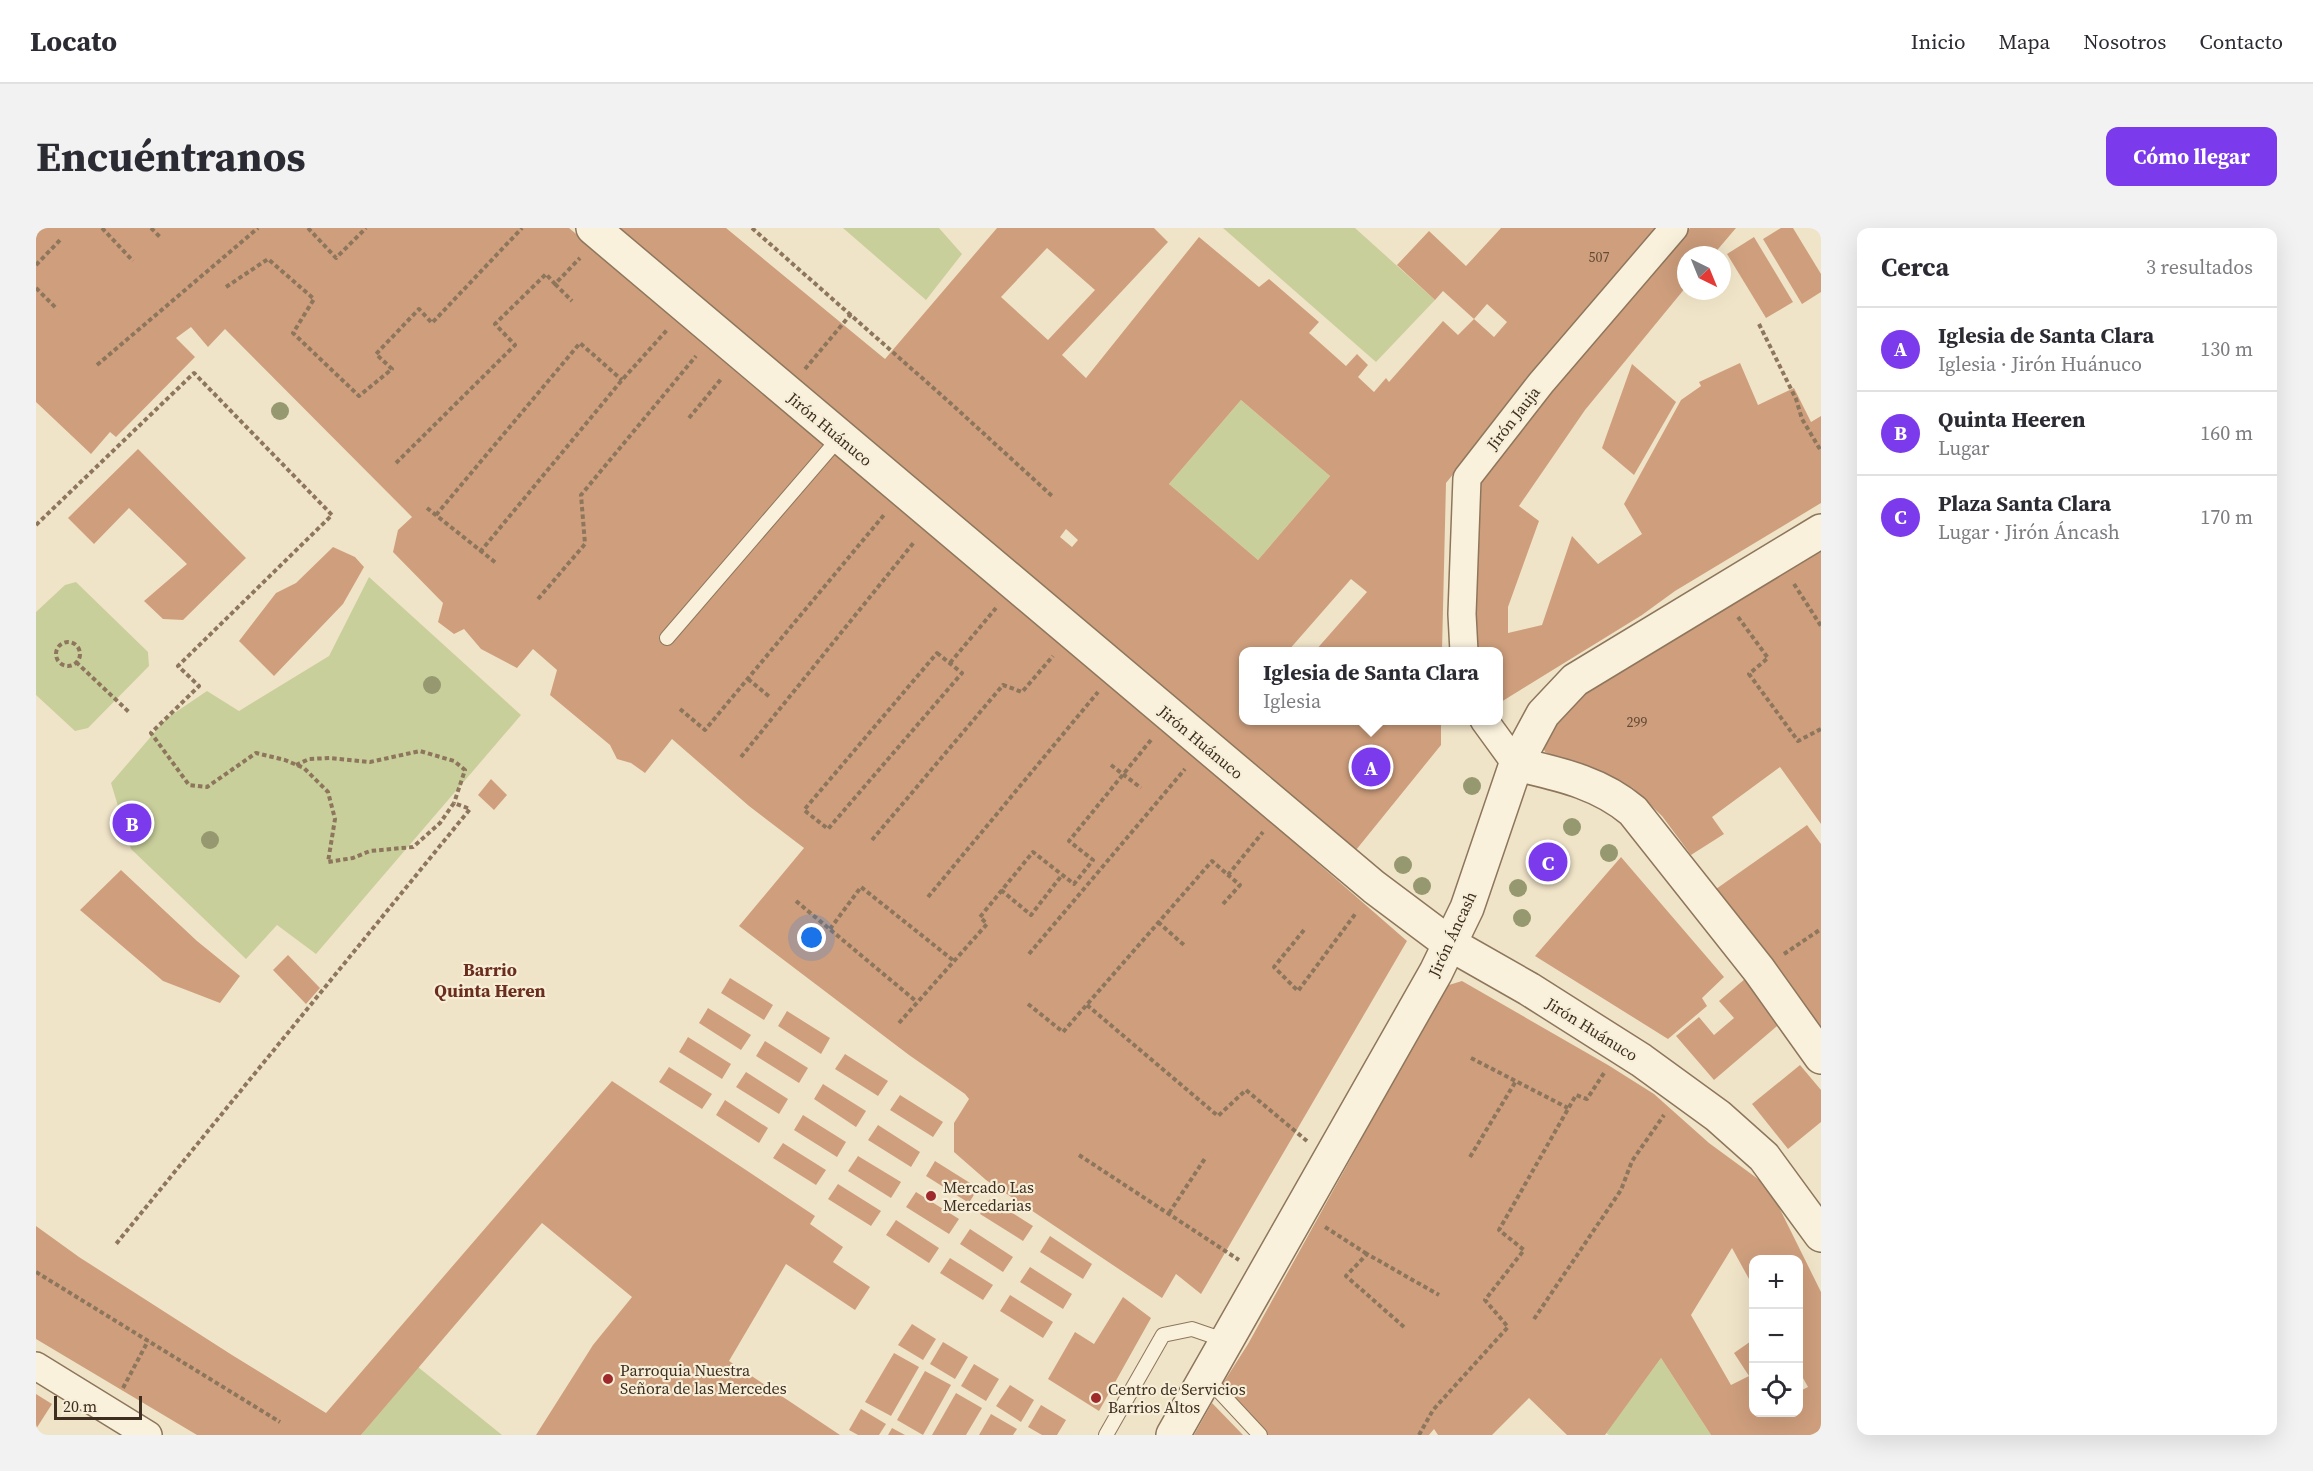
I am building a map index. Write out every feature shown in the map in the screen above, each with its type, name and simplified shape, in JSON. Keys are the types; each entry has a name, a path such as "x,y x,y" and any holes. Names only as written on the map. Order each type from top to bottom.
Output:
{"street":[{"name":"Jirón Jauja","path":"1464,647 1462,614 1467,478 1541,383 1674,228"},
{"name":"Jirón Huánuco","path":"597,232 1374,887 1450,944 1529,989 1621,1047 1718,1116 1764,1157 1821,1235"},
{"name":"Jirón Áncash","path":"1173,1435 1450,944 1467,908 1516,764 1543,714 1575,680 1821,531"},
{"path":"1488,725 1516,764 1574,778 1592,785 1612,795 1633,811 1759,970 1821,1057"},
{"path":"36,1366 148,1435"}],"lane":[{"path":"667,638 840,437"},
{"path":"1106,1435 1163,1335 1192,1329 1227,1341"},
{"path":"1206,1377 1260,1435"}],"path":[{"path":"102,228 133,261"},
{"path":"151,228 160,237"},
{"path":"97,365 258,228"},
{"path":"309,228 336,258 366,228"},
{"path":"226,287 268,259 314,299 294,333 359,396 392,369 376,354 419,309 432,324 522,228"},
{"path":"752,228 851,314 1052,496"},
{"path":"555,284 597,232"},
{"path":"36,265 61,239"},
{"path":"396,463 515,345 495,324 546,274 572,301"},
{"path":"36,288 57,309"},
{"path":"480,552 622,380 687,308"},
{"path":"786,391 851,314"},
{"path":"1759,324 1796,399 1802,419 1821,451"},
{"path":"538,599 585,544 581,495 716,332"},
{"path":"436,514 580,343 622,380"},
{"path":"688,418 742,355"},
{"path":"36,525 194,373 332,515 178,666 199,686 151,733 189,785 207,787 256,753 304,768 328,792 335,819 328,862 353,858 370,851 413,847 440,823 454,803 465,770 454,761 420,751 370,762 330,758 309,759 296,765"},
{"path":"680,710 705,730 903,491"},
{"path":"427,508 495,562"},
{"path":"741,757 934,517"},
{"path":"1777,558 1821,626"},
{"path":"950,663 1015,585"},
{"path":"1720,592 1768,658 1749,674 1798,741 1821,729"},
{"path":"872,840 1003,685 1022,692 1072,633"},
{"path":"70,642 76,645 80,652 76,662 65,665 59,661 56,653 63,643 70,642"},
{"path":"937,652 950,663 962,673 828,829 804,810 937,652"},
{"path":"76,662 130,712"},
{"path":"928,897 1116,670"},
{"path":"748,679 771,698"},
{"path":"899,1023 987,924 980,917 1033,852 1074,884 1093,860 1069,841 1170,716"},
{"path":"1029,954 1205,745"},
{"path":"1111,765 1142,788"},
{"path":"116,1244 470,809 454,803"},
{"path":"1228,875 1281,810"},
{"path":"1028,1004 1063,1032 1212,861 1240,885 1223,904"},
{"path":"1001,890 1031,915 1062,875"},
{"path":"830,929 861,887 954,961"},
{"path":"1304,930 1274,967 1298,992 1374,887"},
{"path":"796,901 918,1002"},
{"path":"1158,922 1184,945"},
{"path":"1759,970 1821,929"},
{"path":"1087,1005 1218,1116 1246,1090 1329,1160"},
{"path":"1419,1435 1433,1410 1508,1327 1485,1300 1524,1250 1499,1230 1576,1095 1587,1099 1621,1047"},
{"path":"1472,1058 1568,1108"},
{"path":"1470,1157 1516,1081"},
{"path":"1534,1318 1621,1190 1632,1161 1682,1089"},
{"path":"1079,1155 1264,1275"},
{"path":"1168,1213 1206,1157"},
{"path":"1300,1212 1439,1295"},
{"path":"1368,1254 1346,1276 1404,1327"},
{"path":"36,1272 280,1422"},
{"path":"111,1412 148,1341"}],"green space":[{"path":"843,228 939,228 962,254 926,300"},
{"path":"1223,228 1355,228 1435,300 1376,362"},
{"path":"1241,400 1330,476 1258,560 1169,484"},
{"path":"369,577 521,715 316,954 277,925 246,959 131,849 111,783 167,718 207,691 239,711 329,656"},
{"path":"76,582 148,652 149,666 88,728 75,731 36,695 36,612 65,585"},
{"path":"1661,1358 1711,1435 1609,1435 1606,1433"},
{"path":"418,1367 502,1435 361,1435"}],"building":[{"path":"36,228 569,228 692,329 1181,744 1407,941 1201,1294 1176,1274 1162,1298 986,1180 954,1152 954,1123 969,1099 965,1094 909,1055 739,926 804,848 749,806 672,739 645,773 631,763 617,759 610,745 550,695 557,670 533,649 517,668 481,649 464,629 454,634 438,622 443,603 393,552 398,530 412,517 225,329 208,347 191,327 176,338 195,357 116,437 110,432 91,454 36,402"},
{"path":"615,228 726,228 885,359 997,228 1154,228 1168,242 1062,355 1086,378 1199,237 1259,287 1269,279 1319,322 1309,333 1346,366 1357,354 1368,365 1358,377 1374,392 1386,378 1389,382 1443,321 1458,335 1474,319 1443,291 1435,300 1397,265 1429,231 1466,266 1501,228 1657,228 1608,284 1446,483 1442,647 1319,647 1367,592 1351,579 1292,647 1239,647 1239,725 1441,725 1441,745 1356,850","holes":["1047,248 1095,290 1048,340 1001,297","1487,304 1507,322 1494,337 1474,319","1241,400 1330,476 1258,560 1169,484","1066,529 1078,540 1072,547 1060,537"]},
{"path":"1690,228 1736,228 1721,246 1677,246 1677,298 1585,410 1519,506 1539,521 1508,607 1508,633 1542,625 1572,536 1598,564 1642,534 1624,504 1681,400 1701,386 1699,382 1740,363 1758,405 1794,388 1811,422 1821,416 1821,503 1675,591 1642,615 1503,701 1503,647 1476,647 1473,624 1481,477 1611,317"},
{"path":"1781,228 1793,228 1821,274 1821,292 1802,304 1763,239"},
{"path":"1754,237 1793,302 1766,318 1731,261 1731,251"},
{"path":"1632,364 1676,402 1634,475 1602,448"},
{"path":"138,449 246,558 183,620 163,619 144,601 187,564 129,508 94,544 68,518"},
{"path":"1821,545 1821,824 1780,767 1712,817 1724,834 1691,855 1662,816 1633,788 1545,752 1540,740 1582,692"},
{"path":"333,547 355,557 364,567 343,604 274,676 239,641 276,593 296,583"},
{"path":"491,779 507,795 494,810 478,795"},
{"path":"1807,825 1821,844 1821,1037 1716,889"},
{"path":"1621,857 1724,977 1702,998 1707,1006 1668,1039 1535,956"},
{"path":"121,870 197,941 240,976 220,1003 163,981 80,910"},
{"path":"288,955 320,988 306,1004 273,970"},
{"path":"730,978 773,1005 764,1020 721,993"},
{"path":"1746,978 1783,1021 1714,1080 1676,1036 1699,1017 1714,1035 1734,1018 1719,1001"},
{"path":"1462,981 1608,1065 1654,1094 1709,1143 1769,1187 1803,1255 1749,1255 1749,1279 1732,1248 1691,1315 1731,1385 1749,1376 1749,1417 1803,1417 1803,1390 1808,1387 1803,1378 1803,1256 1821,1292 1821,1430 1811,1435 1711,1435 1661,1358 1605,1435 1567,1435 1529,1398 1492,1435 1438,1435 1434,1429 1429,1435 1265,1435 1220,1388 1248,1344 1360,1142 1353,1136 1439,988"},
{"path":"708,1008 751,1035 741,1050 699,1023"},
{"path":"787,1011 830,1038 821,1054 778,1026"},
{"path":"688,1037 731,1064 722,1079 679,1052"},
{"path":"765,1041 808,1068 799,1083 756,1056"},
{"path":"845,1054 888,1081 878,1096 835,1069"},
{"path":"1800,1065 1821,1090 1821,1122 1788,1149 1752,1104"},
{"path":"669,1067 712,1094 702,1109 659,1082"},
{"path":"746,1072 788,1099 779,1114 736,1087"},
{"path":"612,1081 815,1216 810,1224 843,1247 833,1262 870,1287 855,1310 786,1264 729,1361 840,1435 536,1435 593,1345 632,1297 542,1223 361,1435 197,1435 36,1339 36,1226 79,1257 326,1413"},
{"path":"823,1084 866,1111 856,1127 814,1099"},
{"path":"900,1095 943,1122 933,1137 890,1110"},
{"path":"725,1100 768,1128 759,1143 716,1115"},
{"path":"803,1115 846,1142 837,1157 794,1130"},
{"path":"878,1125 920,1152 911,1167 868,1140"},
{"path":"783,1143 826,1170 816,1185 773,1158"},
{"path":"858,1156 901,1182 891,1198 848,1171"},
{"path":"935,1161 978,1188 969,1203 926,1176"},
{"path":"838,1184 881,1211 871,1226 828,1199"},
{"path":"916,1192 959,1219 949,1234 906,1207"},
{"path":"990,1199 1033,1226 1023,1241 980,1214"},
{"path":"896,1220 939,1248 929,1263 886,1235"},
{"path":"970,1229 1013,1257 1003,1272 960,1244"},
{"path":"1050,1236 1092,1264 1083,1279 1040,1252"},
{"path":"950,1258 993,1285 983,1300 940,1273"},
{"path":"1030,1267 1072,1294 1063,1309 1020,1282"},
{"path":"1010,1295 1053,1322 1043,1338 1000,1311"},
{"path":"1123,1297 1151,1318 1099,1411 1048,1379 1075,1332 1094,1344"},
{"path":"912,1324 936,1339 923,1360 898,1345"},
{"path":"943,1342 968,1357 955,1379 930,1364"},
{"path":"1749,1342 1749,1376 1734,1353"},
{"path":"894,1353 919,1367 891,1416 865,1402"},
{"path":"974,1364 999,1379 986,1401 961,1386"},
{"path":"925,1371 951,1385 923,1435 897,1420"},
{"path":"1010,1385 1034,1400 1021,1422 996,1406"},
{"path":"956,1393 982,1408 966,1435 932,1435"},
{"path":"36,1394 52,1404 36,1429"},
{"path":"1212,1403 1243,1435 1194,1435"},
{"path":"1041,1405 1066,1420 1057,1435 1042,1435 1028,1427"},
{"path":"861,1409 886,1424 879,1435 858,1435 849,1430"},
{"path":"991,1414 1017,1429 1013,1435 979,1435"},
{"path":"892,1428 905,1435 888,1435"}],"place":[{"name":"Iglesia de Santa Clara","path":"1371,767"},
{"name":"Quinta Heeren","path":"132,823"},
{"name":"Plaza Santa Clara","path":"1548,862"},
{"name":"Mercado Las Mercedarias","path":"931,1196"},
{"name":"Parroquia Nuestra Señora de las Mercedes","path":"608,1379"},
{"name":"Centro de Servicios Barrios Altos","path":"1096,1398"}],"district":[{"name":"Barrio Quinta Heren","path":"490,980"}]}
